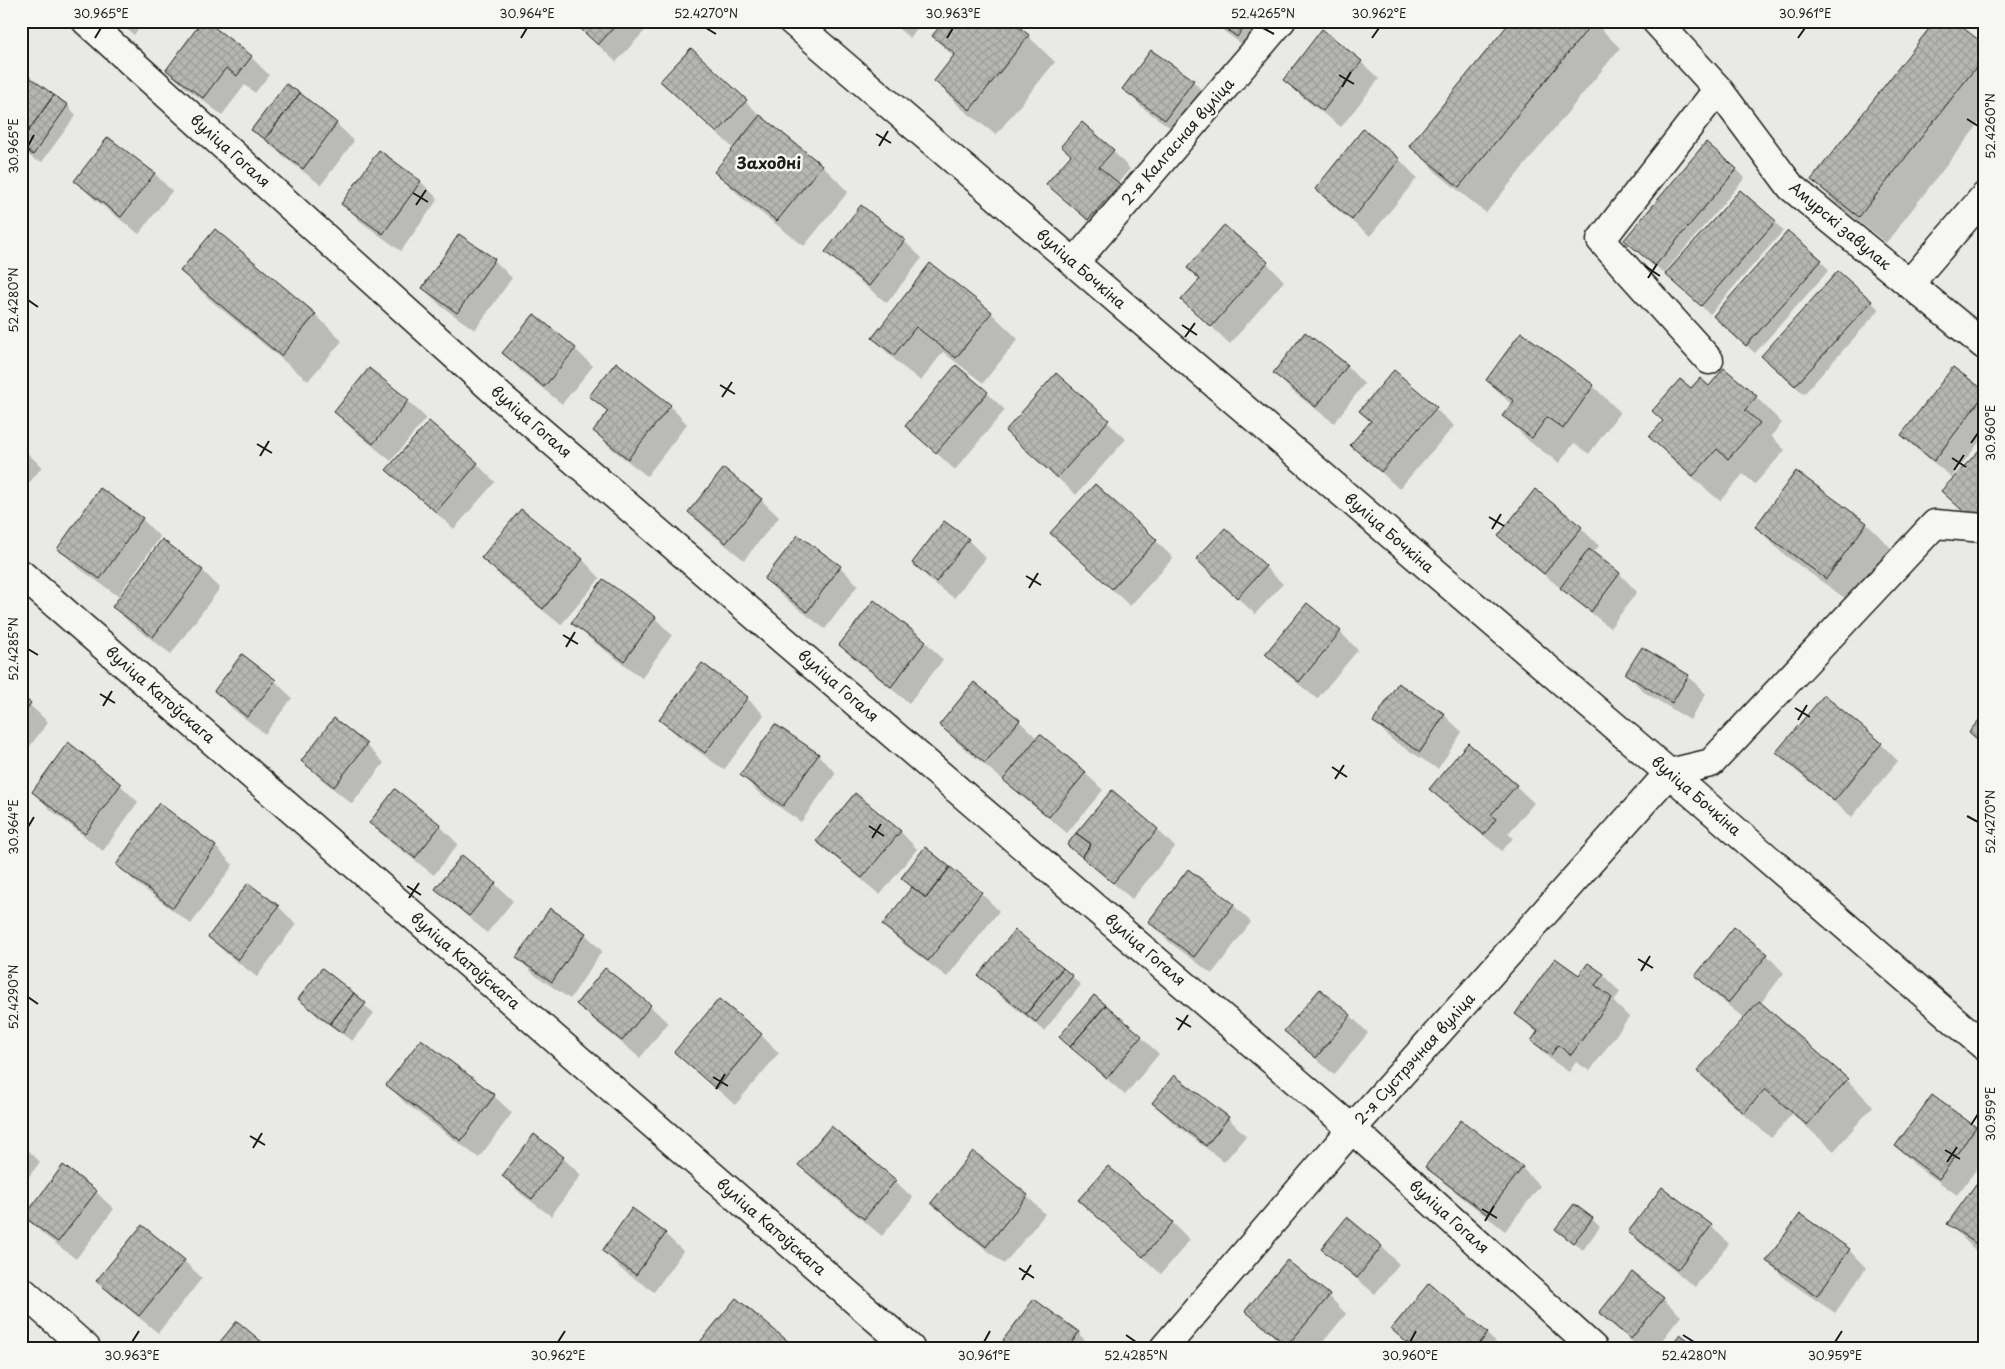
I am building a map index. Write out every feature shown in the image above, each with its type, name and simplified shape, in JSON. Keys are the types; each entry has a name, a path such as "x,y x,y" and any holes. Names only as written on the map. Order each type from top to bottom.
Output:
{"street":[{"name":"вуліца Гогаля","path":"86,21 502,398 1352,1129 1593,1348"},
{"name":"вуліца Бочкіна","path":"792,21 1669,773 1984,1046"},
{"name":"2-я Калгасная вуліца","path":"1074,263 1281,21"},
{"name":"Амурскі завулак","path":"1656,21 1718,90 1791,187 1984,345"},
{"path":"1709,360 1601,240 1718,90"},
{"path":"1909,284 1984,197"},
{"path":"1669,773 1711,763 1935,524 1984,528"},
{"name":"вуліца Катоўскага","path":"21,574 910,1348"},
{"name":"2-я Сустрэчная вуліца","path":"1164,1348 1352,1129 1669,773"},
{"path":"21,1290 86,1348"}],"building":[{"path":"202,21 206,21 252,56 237,76 226,68 203,98 166,70"},
{"path":"572,21 620,21 598,45"},
{"path":"944,21 1012,21 1029,35 970,110 934,81 955,54 932,36"},
{"path":"1215,21 1248,21 1237,37"},
{"path":"1511,21 1594,21 1459,187 1409,146"},
{"path":"1935,21 1954,21 1984,44 1984,57 1859,217 1811,180"},
{"path":"1322,29 1362,61 1323,111 1283,80"},
{"path":"691,48 747,100 717,133 660,81"},
{"path":"1151,50 1194,80 1165,120 1122,89"},
{"path":"21,71 54,95 21,141"},
{"path":"286,84 300,93 265,139 251,130"},
{"path":"300,93 337,123 303,169 265,139"},
{"path":"54,95 68,105 33,155 21,146 21,141"},
{"path":"760,115 822,165 777,221 714,172"},
{"path":"1082,122 1114,150 1099,167 1120,184 1088,220 1046,184 1071,155 1061,146"},
{"path":"1363,129 1400,159 1352,220 1315,189"},
{"path":"108,137 155,173 121,217 74,181"},
{"path":"1706,142 1737,169 1655,266 1624,240"},
{"path":"379,150 421,181 383,234 341,204"},
{"path":"1740,190 1776,221 1701,306 1665,274"},
{"path":"861,205 905,240 869,286 825,252"},
{"path":"1224,225 1268,262 1211,327 1181,300 1200,279 1187,268"},
{"path":"215,229 316,314 281,356 180,271"},
{"path":"1788,231 1822,260 1746,346 1713,316"},
{"path":"459,234 495,259 457,313 422,288"},
{"path":"930,263 992,312 956,358 916,327 894,355 872,338"},
{"path":"1838,271 1872,301 1795,386 1761,356"},
{"path":"534,314 576,348 544,387 502,353"},
{"path":"1305,332 1348,365 1316,407 1273,373"},
{"path":"1521,332 1594,385 1563,429 1547,417 1532,438 1502,416 1514,401 1486,380"},
{"path":"616,362 671,405 628,459 593,431 608,411 589,396"},
{"path":"956,365 988,392 936,453 905,426"},
{"path":"1953,367 1984,390 1984,395 1934,461 1901,435"},
{"path":"369,368 409,400 373,444 334,412"},
{"path":"1724,368 1757,396 1745,410 1760,423 1728,459 1717,449 1693,476 1649,437 1663,421 1652,411 1680,379 1691,388 1700,378 1709,386"},
{"path":"1394,370 1437,407 1381,472 1350,445 1371,421 1359,411"},
{"path":"1056,373 1109,420 1057,478 1005,431"},
{"path":"429,421 478,463 436,512 386,470"},
{"path":"1984,445 1984,507 1973,520 1941,491"},
{"path":"724,468 762,499 726,543 688,512"},
{"path":"1796,471 1867,523 1826,579 1755,527"},
{"path":"1095,484 1157,540 1112,589 1050,533"},
{"path":"100,488 143,518 100,579 57,549"},
{"path":"1535,489 1582,527 1544,574 1498,536"},
{"path":"521,509 583,559 543,609 481,558"},
{"path":"944,521 969,539 936,582 912,563"},
{"path":"1225,528 1266,566 1237,598 1196,559"},
{"path":"798,535 841,566 807,612 764,579"},
{"path":"162,539 203,570 153,637 112,607"},
{"path":"1589,549 1620,573 1591,612 1560,588"},
{"path":"603,579 656,617 624,661 571,623"},
{"path":"874,600 926,641 891,687 839,645"},
{"path":"1307,603 1341,631 1299,682 1265,654"},
{"path":"1642,647 1689,675 1672,703 1625,674"},
{"path":"242,654 276,680 247,717 214,691"},
{"path":"702,663 748,697 705,753 659,720"},
{"path":"974,682 1020,720 985,763 939,725"},
{"path":"1398,683 1445,714 1420,752 1373,722"},
{"path":"1824,695 1882,743 1834,801 1776,752"},
{"path":"21,696 31,703 21,717"},
{"path":"1984,714 1984,745 1969,732"},
{"path":"334,718 367,744 334,787 301,761"},
{"path":"775,724 819,754 783,806 740,775"},
{"path":"1040,734 1086,772 1049,817 1003,780"},
{"path":"68,742 121,784 85,834 32,792"},
{"path":"1468,743 1517,785 1491,815 1496,819 1484,835 1429,789"},
{"path":"395,789 441,825 415,858 369,823"},
{"path":"1112,790 1158,829 1113,883 1082,857 1091,844 1076,833"},
{"path":"855,793 901,831 862,878 816,841"},
{"path":"159,803 216,846 173,908 116,865"},
{"path":"1076,833 1091,844 1082,857 1067,845"},
{"path":"925,847 950,867 926,898 901,878"},
{"path":"462,855 496,883 469,916 435,889"},
{"path":"950,867 982,892 928,961 882,925 912,887 926,898"},
{"path":"1188,869 1234,904 1194,957 1148,922"},
{"path":"248,883 279,906 238,960 208,937"},
{"path":"550,908 586,933 552,982 516,958"},
{"path":"1734,927 1768,954 1728,1003 1695,976"},
{"path":"1015,930 1063,968 1026,1014 978,976"},
{"path":"1555,958 1579,975 1588,963 1604,974 1595,985 1612,998 1571,1055 1558,1045 1551,1055 1531,1041 1538,1031 1515,1014"},
{"path":"322,968 354,993 330,1024 298,999"},
{"path":"605,968 651,1005 622,1041 576,1004"},
{"path":"1063,968 1073,976 1036,1022 1026,1014"},
{"path":"1320,989 1351,1015 1316,1058 1284,1031"},
{"path":"354,993 366,1003 342,1033 330,1024"},
{"path":"1094,995 1106,1005 1070,1047 1059,1037"},
{"path":"719,999 762,1034 716,1089 674,1052"},
{"path":"1759,1001 1848,1079 1807,1125 1765,1089 1744,1113 1697,1071"},
{"path":"1106,1005 1142,1036 1107,1078 1070,1047"},
{"path":"421,1039 495,1095 461,1141 386,1085"},
{"path":"1174,1075 1229,1117 1206,1146 1152,1103"},
{"path":"1932,1095 1976,1127 1939,1179 1895,1146"},
{"path":"1461,1120 1523,1167 1487,1214 1425,1167"},
{"path":"831,1126 896,1180 864,1219 798,1165"},
{"path":"534,1134 564,1157 532,1199 502,1176"},
{"path":"973,1151 1028,1195 986,1247 931,1203"},
{"path":"63,1165 97,1191 58,1242 24,1217"},
{"path":"1108,1166 1173,1222 1143,1257 1078,1200"},
{"path":"1984,1173 1984,1249 1947,1224"},
{"path":"1662,1187 1712,1225 1677,1270 1628,1232"},
{"path":"1574,1204 1593,1218 1573,1243 1555,1229"},
{"path":"632,1208 666,1233 636,1275 602,1251"},
{"path":"1800,1214 1850,1249 1817,1296 1766,1261"},
{"path":"1347,1217 1382,1246 1357,1278 1321,1249"},
{"path":"142,1225 185,1260 139,1316 96,1281"},
{"path":"1287,1260 1330,1295 1287,1346 1245,1311"},
{"path":"1632,1272 1664,1298 1631,1339 1599,1313"},
{"path":"1429,1283 1488,1333 1476,1348 1413,1348 1391,1329"},
{"path":"736,1298 796,1348 695,1348"},
{"path":"1034,1299 1079,1332 1068,1348 1013,1348 1003,1340"},
{"path":"237,1321 269,1348 215,1348"},
{"path":"1680,1334 1698,1348 1669,1348"}],"district":[{"name":"Заходні","path":"769,163"}]}
